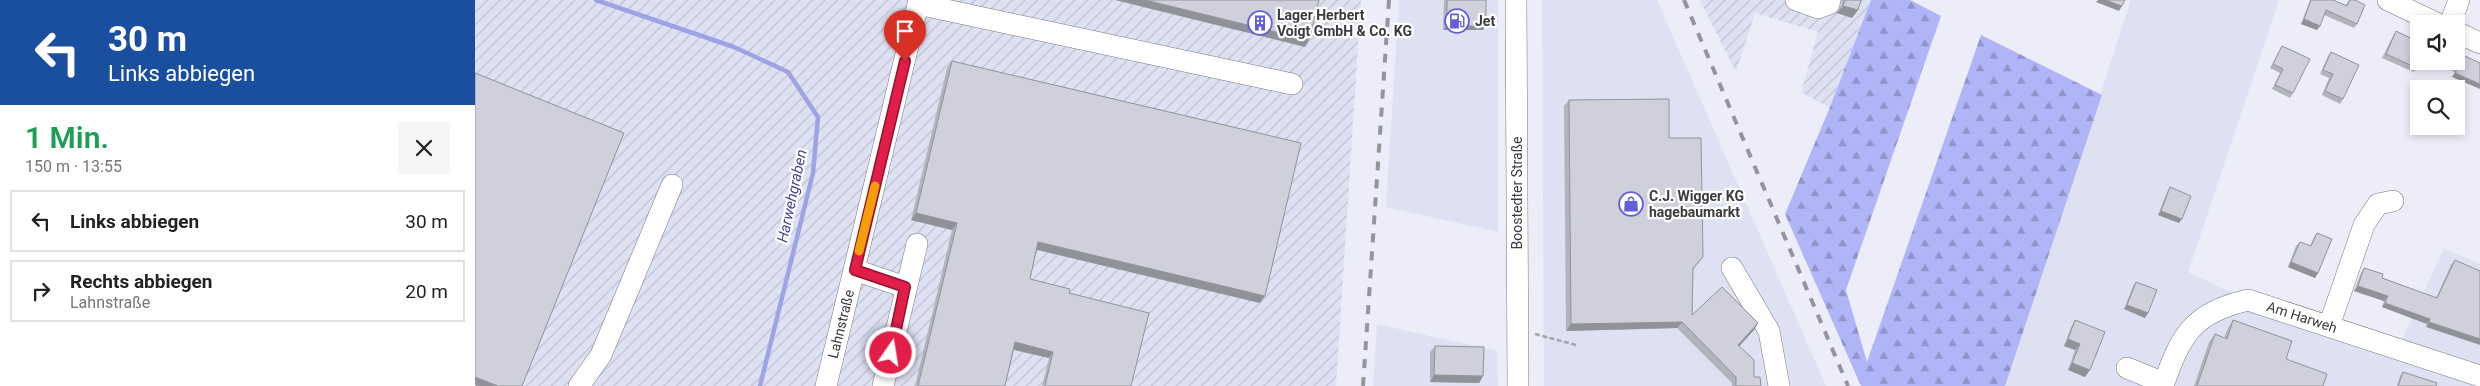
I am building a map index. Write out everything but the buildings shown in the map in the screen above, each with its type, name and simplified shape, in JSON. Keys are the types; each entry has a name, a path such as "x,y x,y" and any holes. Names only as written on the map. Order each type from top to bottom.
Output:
{"street":[{"name":"Boostedter Straße","path":"1516,0 1518,386"},
{"path":"1797,0 1818,8 1829,4 1830,0"},
{"path":"2388,0 2419,15"},
{"path":"2453,15 2459,0"},
{"path":"919,2 1292,84"},
{"name":"Lahnstraße","path":"826,386 919,2"},
{"path":"2465,36 2480,43"},
{"path":"579,386 601,355 672,185"},
{"path":"2329,326 2365,225 2379,204 2393,201"},
{"path":"883,386 905,287 917,244"},
{"path":"1732,268 1769,331 1779,386"},
{"path":"855,270 905,287"},
{"name":"Am Harweh","path":"2164,385 2177,347 2198,321 2222,306 2248,300 2480,376"},
{"path":"2127,368 2164,385"}],"path":[{"path":"1531,333 1576,346"}],"shaded area":[{"path":"475,0 1361,0 1336,386 475,386"},
{"path":"1399,0 1498,0 1498,232 1386,207"},
{"path":"1542,0 1657,0 1826,386 1544,386"},
{"path":"1700,0 1871,0 1830,107 1801,93 1818,32 1755,13 1736,72"},
{"path":"2131,0 2279,0 2188,272 2248,300 2398,348 2444,248 2480,264 2480,386 2005,386"},
{"path":"1377,324 1497,351 1498,386 1373,386"}],"green space":[{"path":"1871,0 1910,0 1941,16 1846,290 1867,362 1981,35 2102,95 2005,386 1861,386 1785,214 1830,107"}],"waterway":[{"name":"Harwehgraben","path":"596,0 734,47 788,72 818,117 813,173 760,386"}],"railway":[{"path":"1363,386 1389,0"},
{"path":"1684,0 1848,386"}],"slow traffic":[{"path":"859,251 875,186"}],"place":[{"name":"Jet","path":"1457,21"},
{"name":"Lager Herbert Voigt GmbH & Co. KG","path":"1260,23"},
{"name":"C.J. Wigger KG hagebaumarkt","path":"1631,204"}],"route":[{"path":"891,353 905,287 855,270 905,61"}]}
